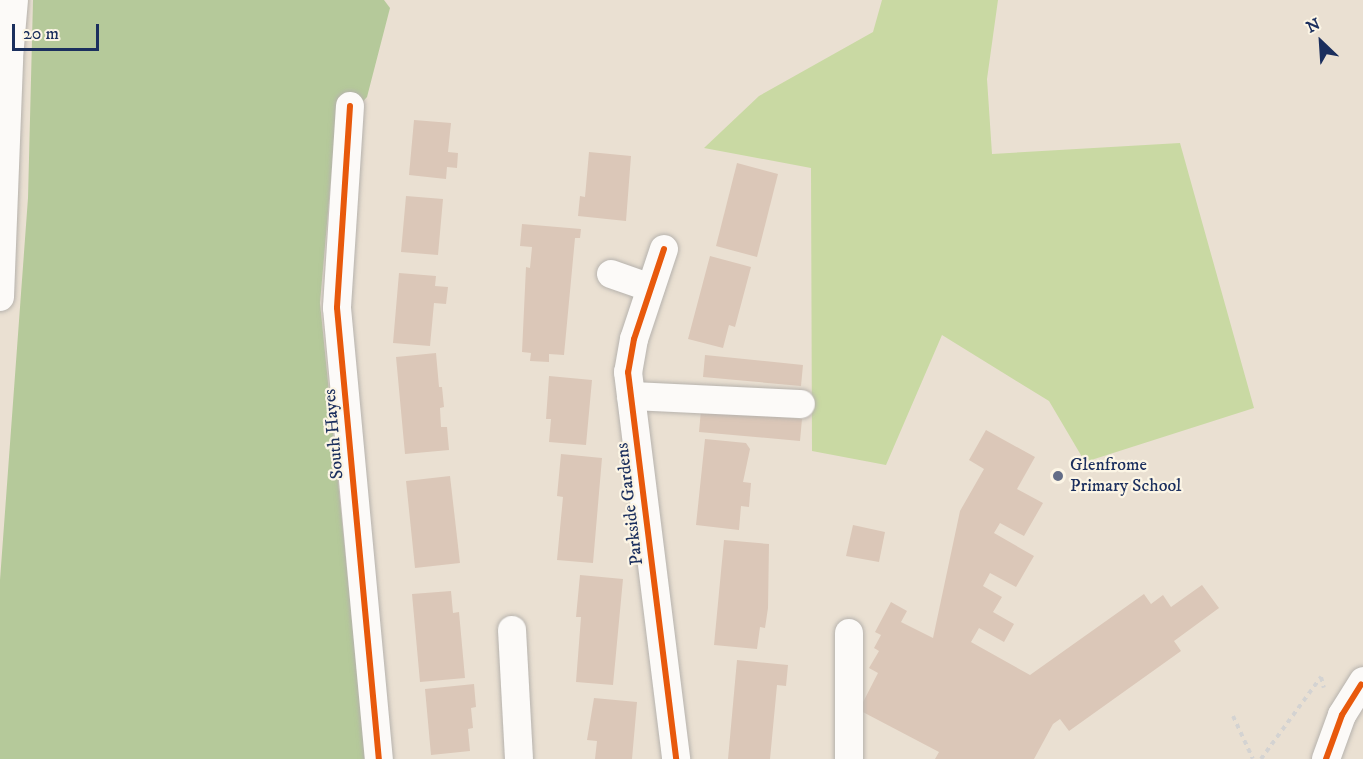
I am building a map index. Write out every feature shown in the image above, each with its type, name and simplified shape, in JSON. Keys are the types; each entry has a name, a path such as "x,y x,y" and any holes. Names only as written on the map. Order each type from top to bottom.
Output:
{"street":[{"path":"0,297 9,58 14,0"},
{"name":"South Hayes","path":"350,106 337,308 379,759"},
{"name":"Parkside Gardens","path":"664,249 634,339 628,372 676,759"},
{"path":"610,274 651,288"},
{"path":"631,396 801,404"},
{"path":"512,630 519,759"},
{"path":"849,633 849,759"},
{"path":"1326,759 1342,715 1363,681"}],"path":[{"path":"1262,759 1321,676 1329,706 1342,715"},
{"path":"1233,716 1253,759"}],"green space":[{"path":"33,0 384,0 390,8 367,97 335,132 320,303 366,759 0,759 0,580 28,198"},
{"path":"882,0 998,0 987,79 992,154 1180,143 1254,408 1085,462 1049,401 942,335 886,465 812,451 811,168 704,148 759,96 873,32"}],"building":[{"path":"414,120 451,123 448,152 458,153 457,168 447,167 446,179 409,175"},
{"path":"589,152 631,156 626,221 578,216 580,196 585,197"},
{"path":"737,163 778,174 757,257 716,246"},
{"path":"406,196 443,199 438,255 401,252"},
{"path":"522,224 581,229 580,238 575,238 564,355 549,354 549,362 530,361 531,353 522,352 526,267 530,268 532,247 520,246"},
{"path":"710,256 751,267 735,327 729,325 723,348 688,339"},
{"path":"399,273 436,276 435,286 448,287 446,304 434,303 430,346 393,343"},
{"path":"436,353 439,387 442,387 444,407 440,408 441,427 447,427 449,450 405,454 396,357"},
{"path":"705,355 803,365 801,386 703,377"},
{"path":"549,376 592,380 586,445 549,442 551,419 546,419"},
{"path":"701,410 802,419 800,441 699,432"},
{"path":"986,430 1035,457 1017,489 1043,503 1024,536 1000,523 994,533 1034,556 1016,587 990,573 983,586 1002,597 993,612 1014,624 1004,642 979,628 971,642 1030,675 1144,594 1151,604 1163,595 1171,607 1202,585 1219,608 1174,641 1181,651 1069,731 1060,719 1053,724 1034,759 935,759 939,752 859,710 878,673 869,668 879,651 874,648 881,635 875,632 891,602 907,611 901,622 933,638 960,511 984,469 969,460"},
{"path":"705,439 746,443 750,449 743,482 751,483 749,507 741,506 739,530 696,525"},
{"path":"561,454 602,458 593,563 557,560 563,497 557,496"},
{"path":"450,476 460,563 415,568 406,481"},
{"path":"853,525 885,532 879,562 846,556"},
{"path":"724,540 769,544 768,608 765,628 760,627 757,649 714,645"},
{"path":"580,575 623,579 613,685 576,682 581,617 576,617"},
{"path":"451,591 453,613 459,612 465,678 420,682 412,594"},
{"path":"737,660 788,665 786,686 777,685 770,759 728,759"},
{"path":"474,684 476,707 471,708 473,728 468,729 470,751 431,755 425,689"},
{"path":"594,698 637,702 632,759 595,759 597,741 587,740"}],"cycle path":[{"path":"350,106 337,308 379,759"},
{"path":"664,249 634,339 628,372 676,759"},
{"path":"1326,759 1342,715 1361,684"}],"place":[{"name":"Glenfrome Primary School","path":"1058,476"}]}
